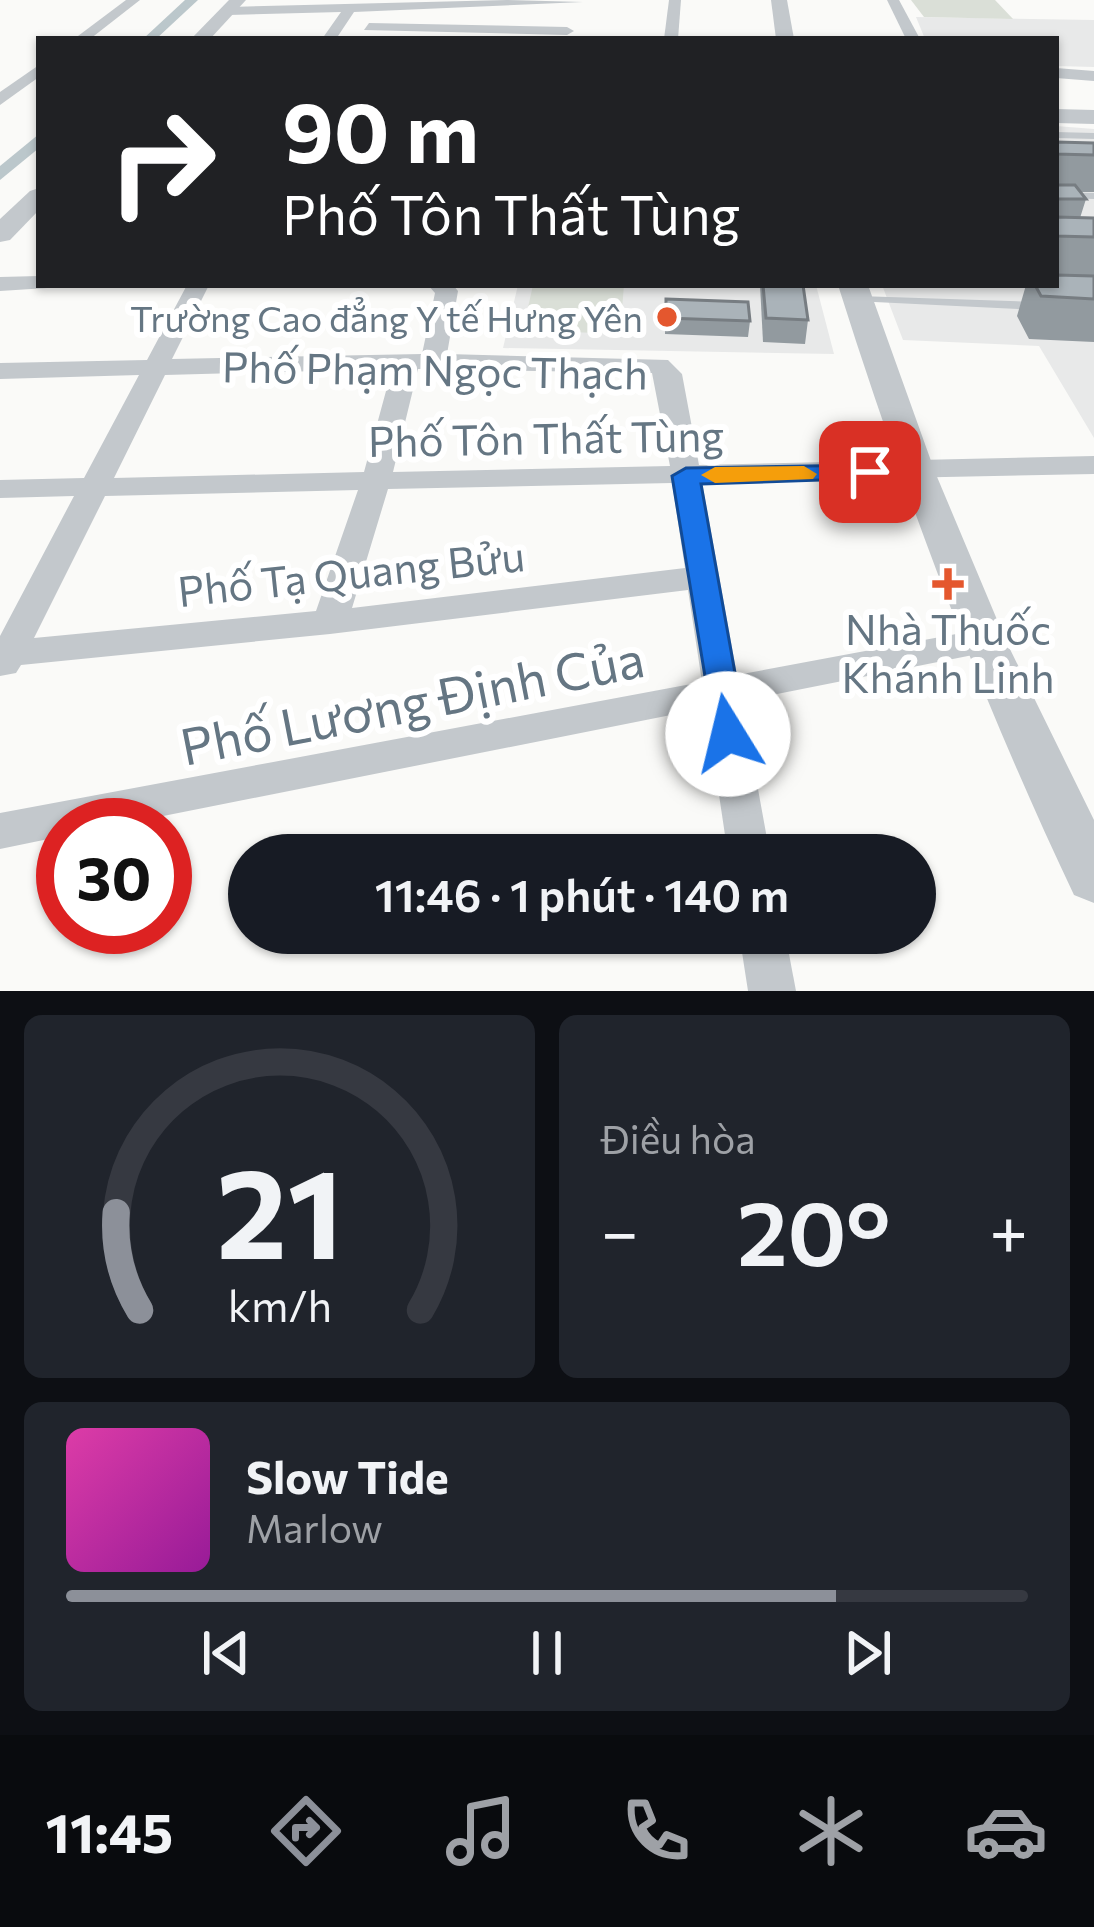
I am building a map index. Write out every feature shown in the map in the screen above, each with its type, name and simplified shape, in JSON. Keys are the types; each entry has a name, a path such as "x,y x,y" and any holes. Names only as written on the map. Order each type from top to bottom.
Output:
{"street":[{"path":"85,36 134,0"},
{"path":"671,36 676,0"},
{"path":"779,0 785,36"},
{"path":"893,0 911,36"},
{"path":"204,36 244,5 350,8 577,1 565,35 442,28 333,33"},
{"path":"224,36 244,5"},
{"path":"442,28 452,6"},
{"path":"333,33 350,8"},
{"path":"0,79 36,72"},
{"path":"0,100 36,72"},
{"path":"1059,74 1094,76"},
{"path":"1059,112 1093,112"},
{"path":"0,234 36,199"},
{"path":"0,284 36,283"},
{"path":"4,661 196,288"},
{"path":"330,622 447,290 444,288"},
{"path":"856,292 916,472 983,640 1094,878"},
{"name":"Phố Phạm Ngọc Thạch","path":"0,371 420,362 659,364 669,374 745,834"},
{"name":"Phố Tôn Thất Tùng","path":"0,489 1094,465"},
{"name":"Phố Tạ Quang Bửu","path":"4,661 703,577"},
{"name":"Phố Lương Định Của","path":"0,831 983,640"},
{"path":"766,954 772,991"}],"lane":[{"path":"1059,135 1094,136"},
{"path":"1060,196 1094,196"},
{"path":"1060,196 1074,209"},
{"path":"949,288 956,302"},
{"path":"856,292 1048,307"}],"shaded area":[{"path":"911,0 995,0 1013,19 924,17"},
{"path":"916,17 1094,20 1094,67 1059,66 1059,36 924,36"},
{"path":"1059,126 1094,129 1094,438 1039,346 903,340 883,288 1059,288"},
{"name":"Trường Cao đẳng Y tế Hưng Yên","path":"517,288 817,288 834,354 503,348"},
{"path":"532,288 624,288 620,334 523,330"}],"building":[{"path":"1059,142 1094,143 1094,155 1059,154"},
{"path":"1059,185 1075,185 1086,199 1059,199"},
{"path":"1059,217 1094,218 1094,237 1059,236"},
{"path":"1059,275 1094,276 1094,299 1041,296 1037,288 1059,288"},
{"path":"763,288 803,288 808,320 766,318"},
{"path":"666,299 748,302 750,321 666,318"}],"waterway":[{"path":"152,36 192,0"},
{"path":"0,175 36,142"}],"slow traffic":[{"path":"715,475 804,474"}],"place":[{"name":"Trường Cao đẳng Y tế Hưng Yên","path":"667,317"},
{"name":"Nhà Thuốc Khánh Linh","path":"948,584"}],"route":[{"path":"728,734 686,476 870,472"}]}
